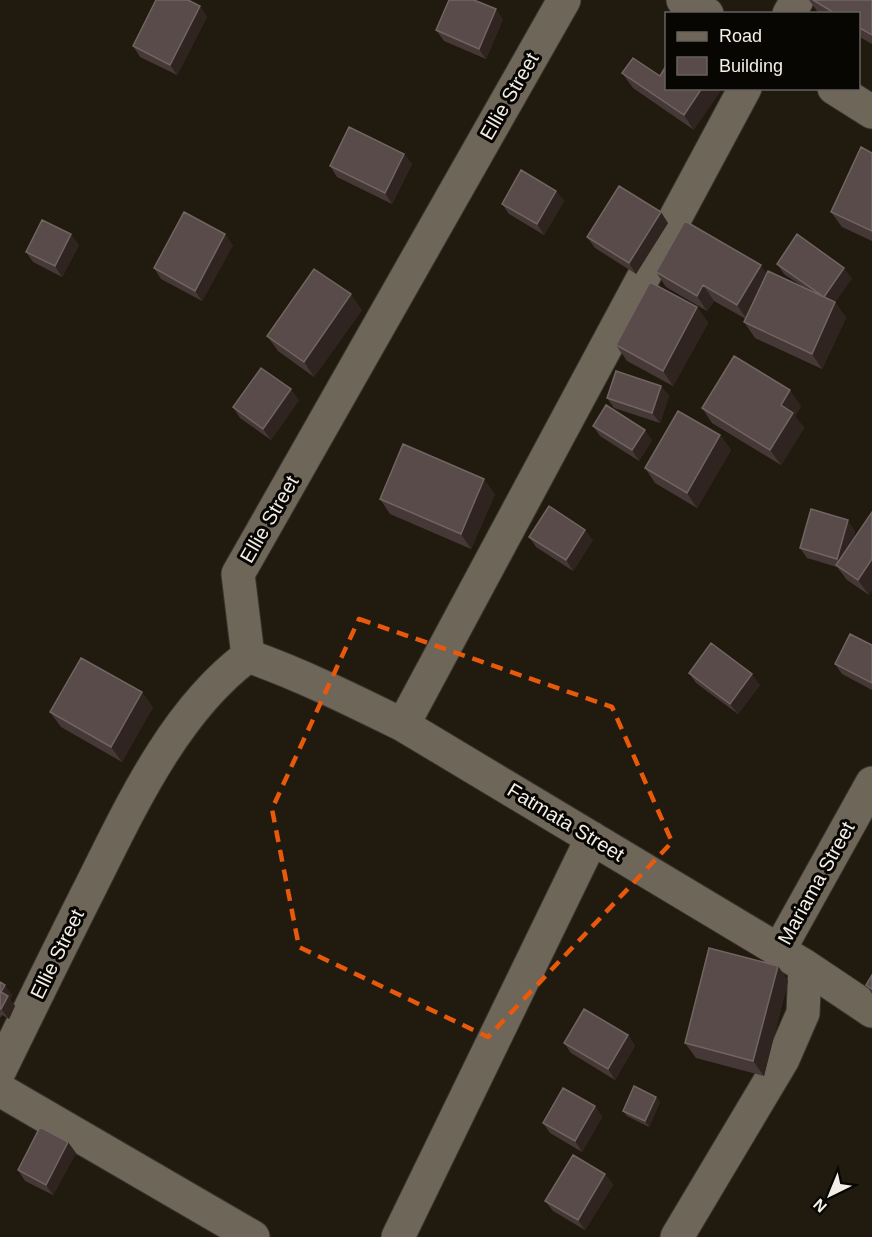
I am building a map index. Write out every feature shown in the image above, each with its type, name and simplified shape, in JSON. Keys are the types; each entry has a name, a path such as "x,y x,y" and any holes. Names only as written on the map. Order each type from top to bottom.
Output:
{"street":[{"name":"Ellie Street","path":"0,1070 130,808 186,717 231,668 248,656 238,574 564,0"},
{"path":"683,0 704,12"},
{"path":"402,725 744,90"},
{"path":"837,90 872,112"},
{"name":"Fatmata Street","path":"248,656 285,669 402,725 792,959 872,1011"},
{"name":"Mariama Street","path":"792,959 872,783"},
{"path":"399,1237 592,838"},
{"path":"677,1237 783,1059 803,1013 806,996 792,959"},
{"path":"0,1090 253,1237"}],"highlighted area":[{"path":"359,619 612,707 672,842 488,1037 299,947 272,809"}],"building":[{"path":"156,0 188,0 200,6 170,65 133,46"},
{"path":"449,0 474,0 496,9 479,49 436,30"},
{"path":"813,0 872,0 872,35 860,28 860,12 833,12"},
{"path":"633,58 660,76 665,68 665,90 701,90 684,115 622,73"},
{"path":"349,127 404,154 385,193 330,166"},
{"path":"861,147 872,153 872,231 831,212"},
{"path":"521,170 556,191 537,224 502,204"},
{"path":"619,186 661,212 629,263 587,237"},
{"path":"184,212 225,234 195,291 154,268"},
{"path":"42,220 71,234 55,266 26,252"},
{"path":"685,221 761,265 737,305 703,285 697,296 656,272"},
{"path":"797,234 844,268 824,297 777,264"},
{"path":"314,269 351,294 304,362 267,336"},
{"path":"768,271 835,302 812,354 744,322"},
{"path":"650,282 697,307 663,371 616,345"},
{"path":"734,356 790,390 781,405 793,413 770,450 702,408"},
{"path":"261,368 291,389 263,429 233,407"},
{"path":"616,371 661,386 652,413 607,398"},
{"path":"606,405 645,430 632,450 593,426"},
{"path":"678,411 720,435 687,493 645,468"},
{"path":"403,444 484,479 461,534 380,499"},
{"path":"549,506 585,530 566,560 529,537"},
{"path":"811,509 848,520 837,559 800,548"},
{"path":"872,512 872,559 858,580 836,565"},
{"path":"850,634 872,645 872,683 835,664"},
{"path":"711,643 752,674 730,704 689,673"},
{"path":"81,658 142,692 111,747 50,712"},
{"path":"709,948 778,966 753,1061 685,1043"},
{"path":"872,975 872,989 866,985"},
{"path":"0,982 5,985 1,992 8,996 1,1009 0,1008"},
{"path":"584,1009 628,1035 608,1069 564,1043"},
{"path":"634,1086 656,1097 645,1121 623,1111"},
{"path":"563,1088 595,1106 575,1141 543,1123"},
{"path":"40,1127 68,1142 46,1185 18,1170"},
{"path":"573,1155 605,1174 578,1220 545,1201"}]}
